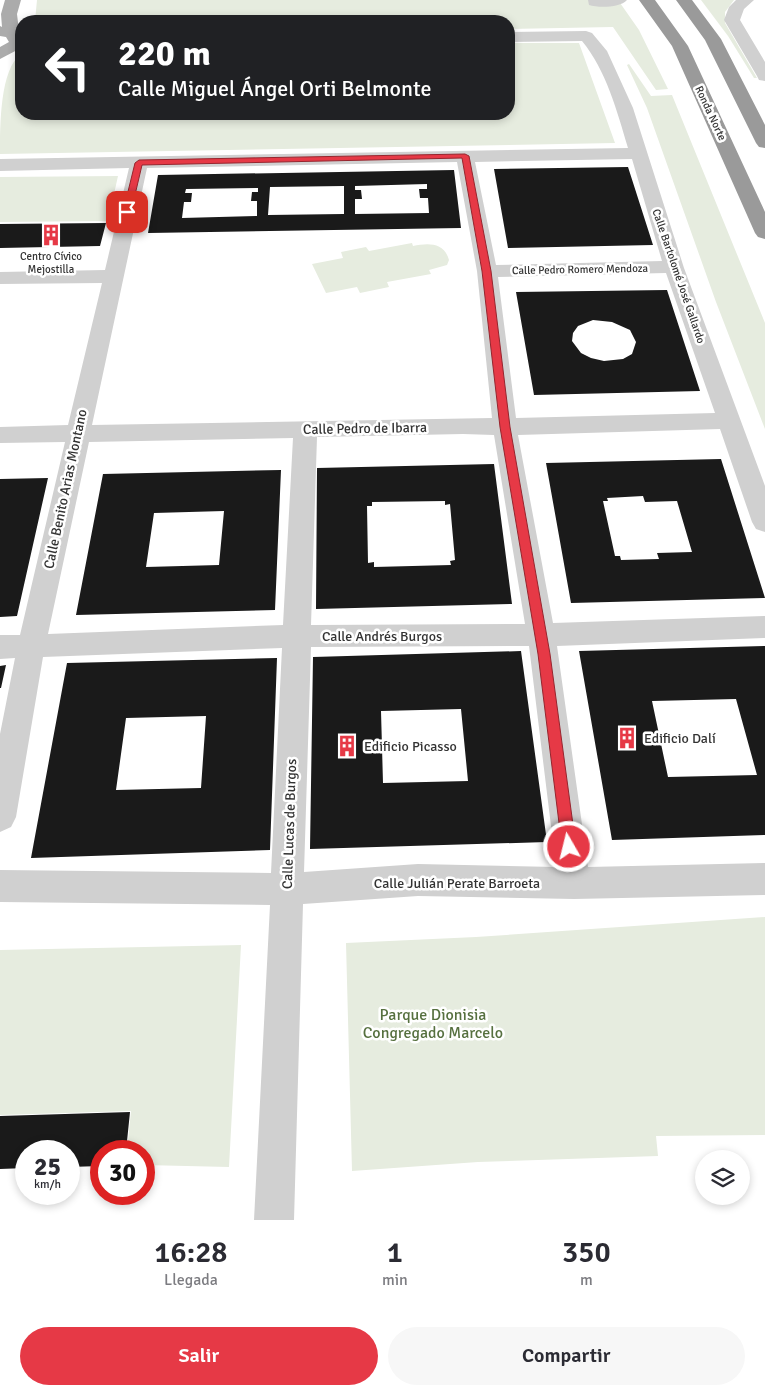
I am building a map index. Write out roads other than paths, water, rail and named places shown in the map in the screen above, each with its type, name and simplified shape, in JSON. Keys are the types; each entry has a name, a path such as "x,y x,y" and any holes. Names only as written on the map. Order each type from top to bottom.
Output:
{"highway":[{"name":"Ronda Norte","path":"647,0 680,46 765,232"},
{"path":"684,0 713,39 765,144"}],"main road":[{"path":"0,54 13,38 9,14 13,0"}],"street":[{"path":"594,2 619,0"},
{"path":"746,0 737,7 732,20 765,76"},
{"name":"Calle Bartolomé José Gallardo","path":"515,37 586,36 592,41 606,64 639,154 674,267 765,522"},
{"path":"0,165 639,154"},
{"path":"465,156 487,271 505,427 539,635 544,654 574,883"},
{"name":"Calle Benito Arias Montano","path":"0,817 31,646 139,163"},
{"name":"Calle Pedro Romero Mendoza","path":"487,271 674,267"},
{"path":"0,278 115,276"},
{"name":"Calle Pedro de Ibarra","path":"0,435 78,432 505,427 553,424 730,420"},
{"name":"Calle Lucas de Burgos","path":"274,1220 305,429"},
{"name":"Calle Andrés Burgos","path":"0,647 296,636 539,635 765,627"},
{"name":"Calle Julián Perate Barroeta","path":"0,886 286,889 418,880 574,883 765,879"}],"place":[{"name":"Centro Cívico Mejostilla","path":"51,235"},
{"name":"Edificio Dalí","path":"627,738"},
{"name":"Edificio Picasso","path":"347,746"}],"park label":[{"name":"Parque Dionisia Congregado Marcelo","path":"433,1023"}]}
